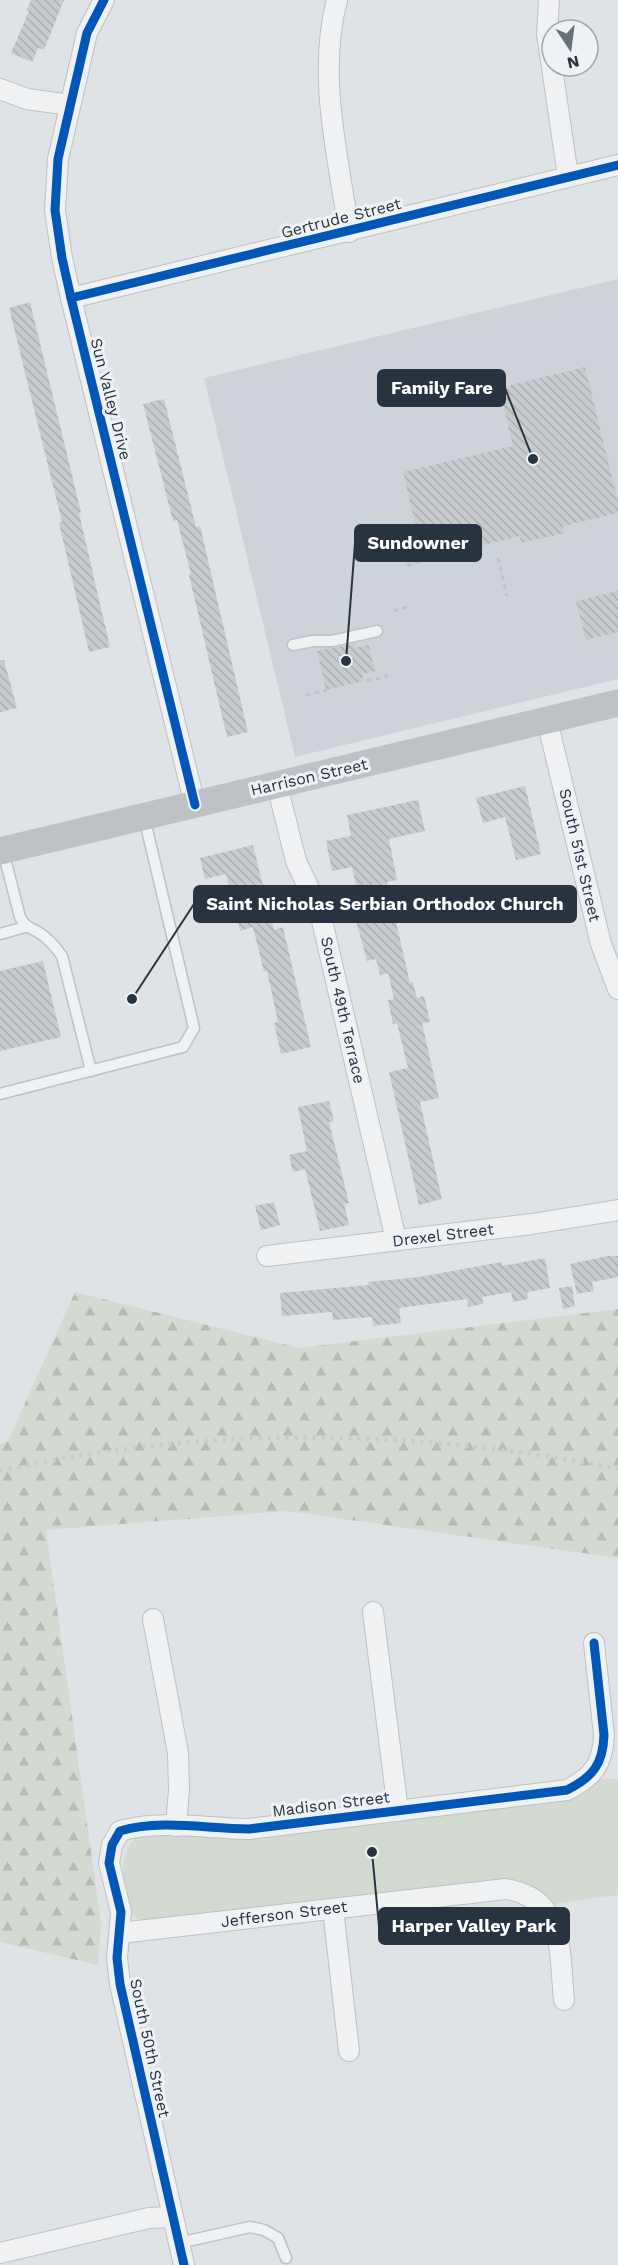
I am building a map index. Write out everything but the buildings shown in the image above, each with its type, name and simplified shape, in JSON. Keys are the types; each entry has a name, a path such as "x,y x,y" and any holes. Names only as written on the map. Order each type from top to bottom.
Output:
{"main road":[{"name":"Harrison Street","path":"2,851 618,703"}],"street":[{"name":"Sun Valley Drive","path":"104,0 87,33 70,105 58,159 56,210 62,258 71,298 195,805"},
{"path":"337,0 327,86 349,232"},
{"path":"549,0 547,34 568,176"},
{"path":"0,89 27,99 70,105"},
{"name":"Gertrude Street","path":"71,298 618,165"},
{"name":"South 51st Street","path":"547,720 601,944 618,989"},
{"name":"South 49th Terrace","path":"277,785 296,861 320,912 396,1240"},
{"name":"Drexel Street","path":"267,1256 532,1224 618,1210"},
{"path":"373,1612 398,1811"},
{"path":"153,1619 178,1753 179,1790 176,1826"},
{"name":"Madison Street","path":"116,1837 120,1831 139,1826 249,1829 567,1790 580,1783 594,1770 603,1749 604,1735 594,1643"},
{"name":"South 50th Street","path":"116,1837 111,1845 109,1863 121,1912 117,1958 120,1984 184,2265"},
{"name":"Jefferson Street","path":"120,1933 506,1889 520,1891 536,1899 546,1909 555,1924 564,2000"},
{"path":"333,1909 349,2051"},
{"path":"0,2253 149,2218 173,2217"}],"lane":[{"path":"293,645 312,641 332,641 377,631"},
{"path":"0,1094 183,1047 194,1028 144,817"},
{"path":"2,851 20,917 26,927 53,944 62,956 91,1071"},
{"path":"0,934 26,927"},
{"path":"179,2243 250,2227 278,2238 286,2258"}],"path":[{"path":"498,558 507,596"},
{"path":"407,565 426,561"},
{"path":"394,611 407,607"},
{"path":"367,681 388,676"},
{"path":"306,695 327,690"}],"shaded area":[{"path":"618,279 618,679 295,757 204,378"}],"green space":[{"path":"75,1292 299,1348 618,1309 618,1558 287,1511 46,1530 101,1923 98,1965 0,1942 0,1444 8,1441"},
{"path":"599,1779 618,1779 618,1895 552,1904 527,1885 497,1879 143,1921 129,1908 125,1896 123,1868 125,1855 130,1844 138,1837 147,1834 166,1832 216,1838 248,1837 560,1801 577,1796"}],"railway":[{"path":"0,1471 77,1456 154,1446 231,1439 309,1437 387,1439 464,1446 541,1455 618,1469"}],"cycle path":[{"path":"104,0 87,33 58,159 55,210 71,298 195,805"},
{"path":"71,298 618,165"},
{"path":"184,2265 120,1984 117,1958 121,1912 109,1863 112,1845 120,1831 136,1827 168,1825 249,1829 567,1790 590,1775 599,1762 603,1745 604,1735 594,1643"}],"place":[{"name":"Family Fare","path":"533,459"},
{"name":"Sundowner","path":"346,661"},
{"name":"Saint Nicholas Serbian Orthodox Church","path":"132,999"},
{"name":"Harper Valley Park","path":"372,1852"}]}
